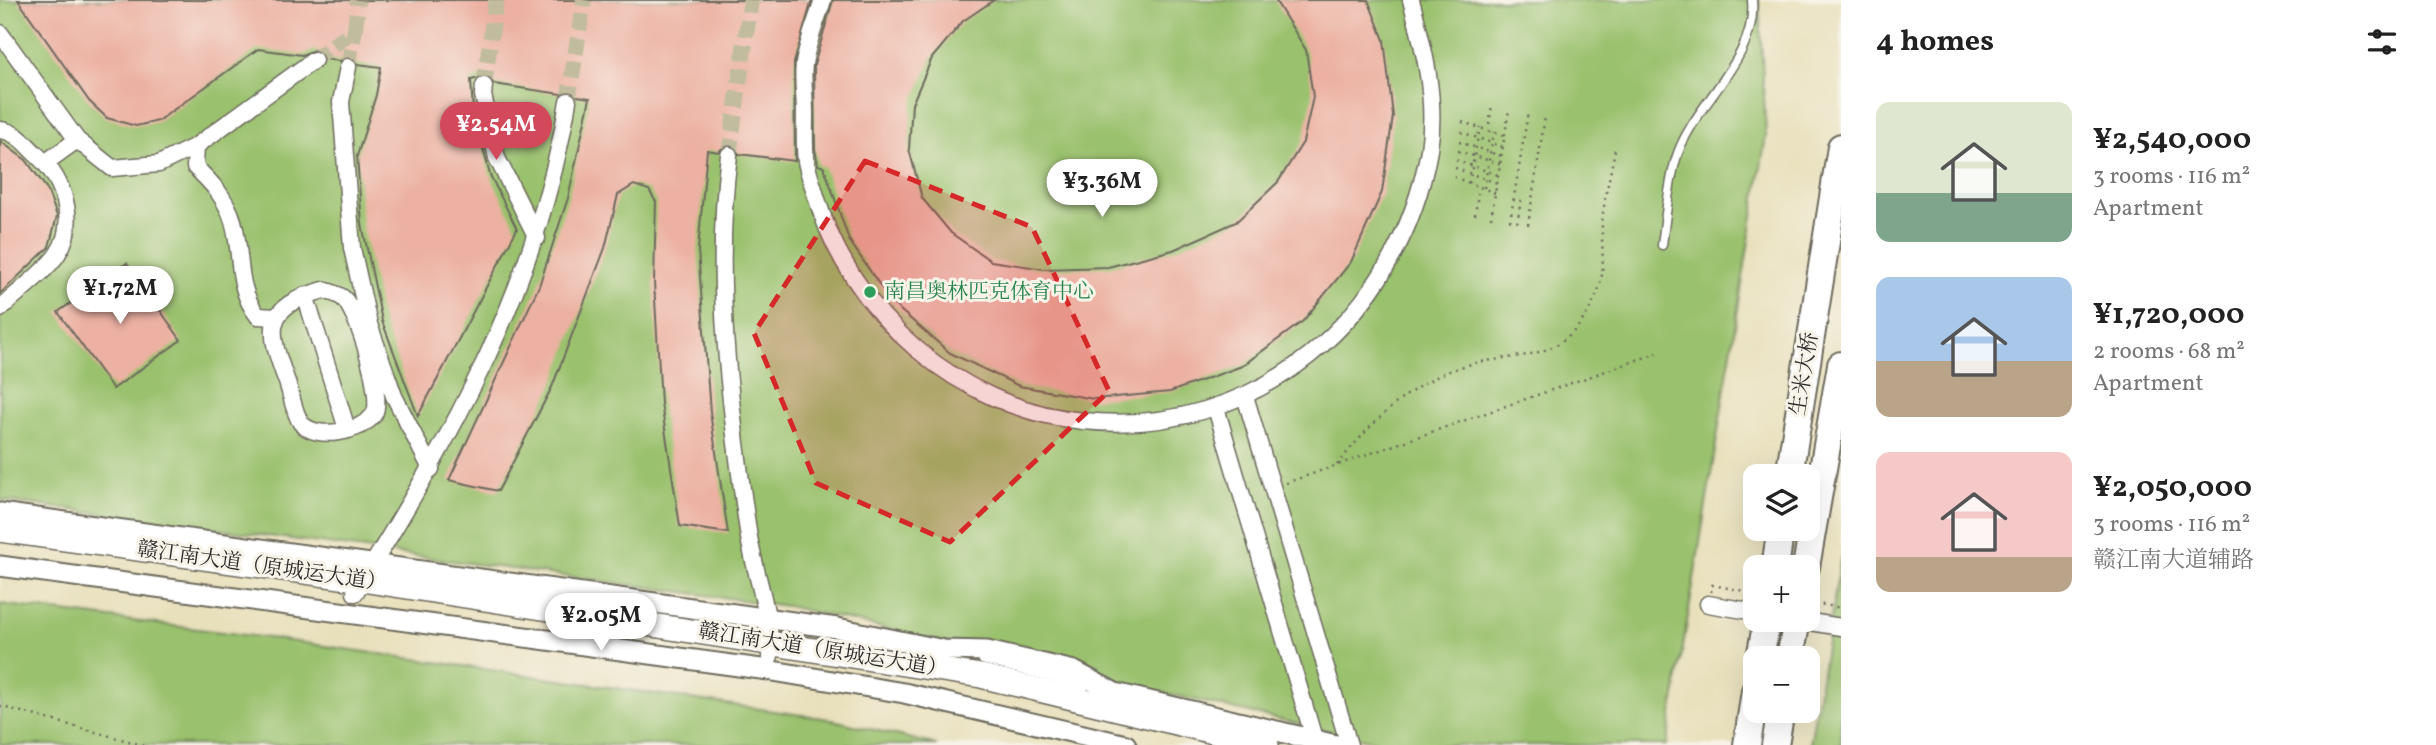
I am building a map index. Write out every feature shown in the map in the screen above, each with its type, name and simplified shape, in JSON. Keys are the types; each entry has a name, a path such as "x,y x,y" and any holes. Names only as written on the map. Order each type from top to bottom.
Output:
{"highway":[{"name":"生米大桥","path":"1791,464 1841,147"},
{"name":"生米大桥","path":"1808,555 1841,365"},
{"path":"1747,745 1750,723"},
{"path":"1775,745 1779,723"}],"main road":[{"name":"赣江南大道（原城运大道）","path":"0,530 364,579 771,650 973,687 1206,745"},
{"name":"赣江南大道（原城运大道）","path":"0,545 364,579"},
{"name":"赣江南大道（原城运大道）","path":"771,650 981,676 1267,745"}],"street":[{"path":"823,0 804,64 806,162 825,227 858,287 902,338 956,379 1017,407 1069,419 1150,422 1216,408 1245,396 1314,354 1370,296 1409,226 1429,148 1429,66 1411,0"},
{"path":"0,33 77,140 113,168 159,164 197,146 314,60"},
{"path":"348,67 341,102 352,248 363,324 379,406 372,418 348,429 316,432 302,423 271,339 277,317 287,305 305,295 324,290 343,298 363,324 430,469"},
{"path":"484,86 483,95 497,158 537,238"},
{"path":"364,579 430,469 489,357 537,238 561,145 568,101"},
{"path":"0,130 10,130 45,163 63,194 69,227 58,254 0,309"},
{"path":"45,163 77,140"},
{"path":"197,146 195,167 224,200 233,223 241,287 247,303 257,316 277,317"},
{"path":"729,155 723,240 728,363 751,551 768,618 771,650"},
{"path":"305,295 348,429"},
{"path":"377,389 394,396"},
{"path":"1245,396 1349,745"},
{"path":"1216,408 1315,743"},
{"path":"0,513 364,579 768,618 838,628 944,650 987,651 1074,671 1115,693 1315,743 1336,745"},
{"path":"0,566 761,669 904,693 1126,745"},
{"path":"1708,604 1743,610"},
{"path":"1820,624 1841,627"}],"lane":[{"path":"1662,245 1676,159 1693,123 1735,62 1748,35 1752,0"}],"path":[{"path":"1489,124 1492,106"},
{"path":"1491,218 1510,110"},
{"path":"1510,221 1528,113"},
{"path":"1528,225 1545,117"},
{"path":"1462,122 1505,136"},
{"path":"1469,183 1480,127"},
{"path":"1461,132 1503,147"},
{"path":"1485,188 1494,132"},
{"path":"1459,142 1502,156"},
{"path":"1337,465 1389,407 1412,389 1462,365 1494,358 1524,357 1560,346 1583,321 1599,289 1602,220 1615,149"},
{"path":"1458,151 1500,164"},
{"path":"1456,160 1498,174"},
{"path":"1455,168 1497,183"},
{"path":"1454,177 1495,193"},
{"path":"1475,215 1478,193"},
{"path":"1513,200 1521,201 1517,223"},
{"path":"1273,488 1657,353"},
{"path":"1820,604 1841,608"},
{"path":"0,706 143,745"}],"highlighted area":[{"path":"865,161 1032,227 1109,391 950,542 816,483 754,333"}],"green space":[{"name":"南昌奥林匹克体育中心","path":"0,0 1759,0 1766,136 1667,745 1390,745 787,606 90,512 86,514 83,511 0,500"},
{"path":"1841,556 1841,745 1810,745 1814,723 1820,723 1820,684"},
{"path":"0,604 269,638 829,719 937,745 0,745"}],"building":[{"path":"18,0 812,0 794,63 795,161 739,154 731,145 724,146 719,152 707,150 698,250 710,412 728,533 680,526 661,403 654,282 656,202 649,190 634,185 618,195 605,248 552,387 498,491 449,480 539,286 568,198 590,98 577,96 569,91 561,94 494,84 486,76 471,80 473,110 490,175 517,229 418,416 382,321 362,224 357,156 376,95 381,67 358,64 349,57 340,61 324,59 322,53 314,50 302,55 258,49 158,121 136,126 107,118 89,101"},
{"path":"833,0 994,0 963,21 932,58 912,104 909,149 922,198 951,233 991,261 1044,269 1108,267 1173,250 1236,222 1278,182 1303,142 1313,97 1306,50 1275,0 1368,0 1384,40 1393,116 1382,192 1351,262 1303,321 1242,366 1170,392 1094,399 1019,386 950,353 892,303 849,240 824,167 818,165 815,149 814,65"},
{"path":"0,141 26,160 47,189 57,216 49,247 0,294"},
{"path":"127,263 181,340 113,389 58,312"}],"tunnel":[{"path":"355,29 358,0"},
{"path":"484,86 496,0"},
{"path":"568,101 584,0"},
{"path":"729,155 751,0"},
{"path":"314,60 355,29 348,67"}],"place":[{"name":"南昌奥林匹克体育中心","path":"870,292"}]}
